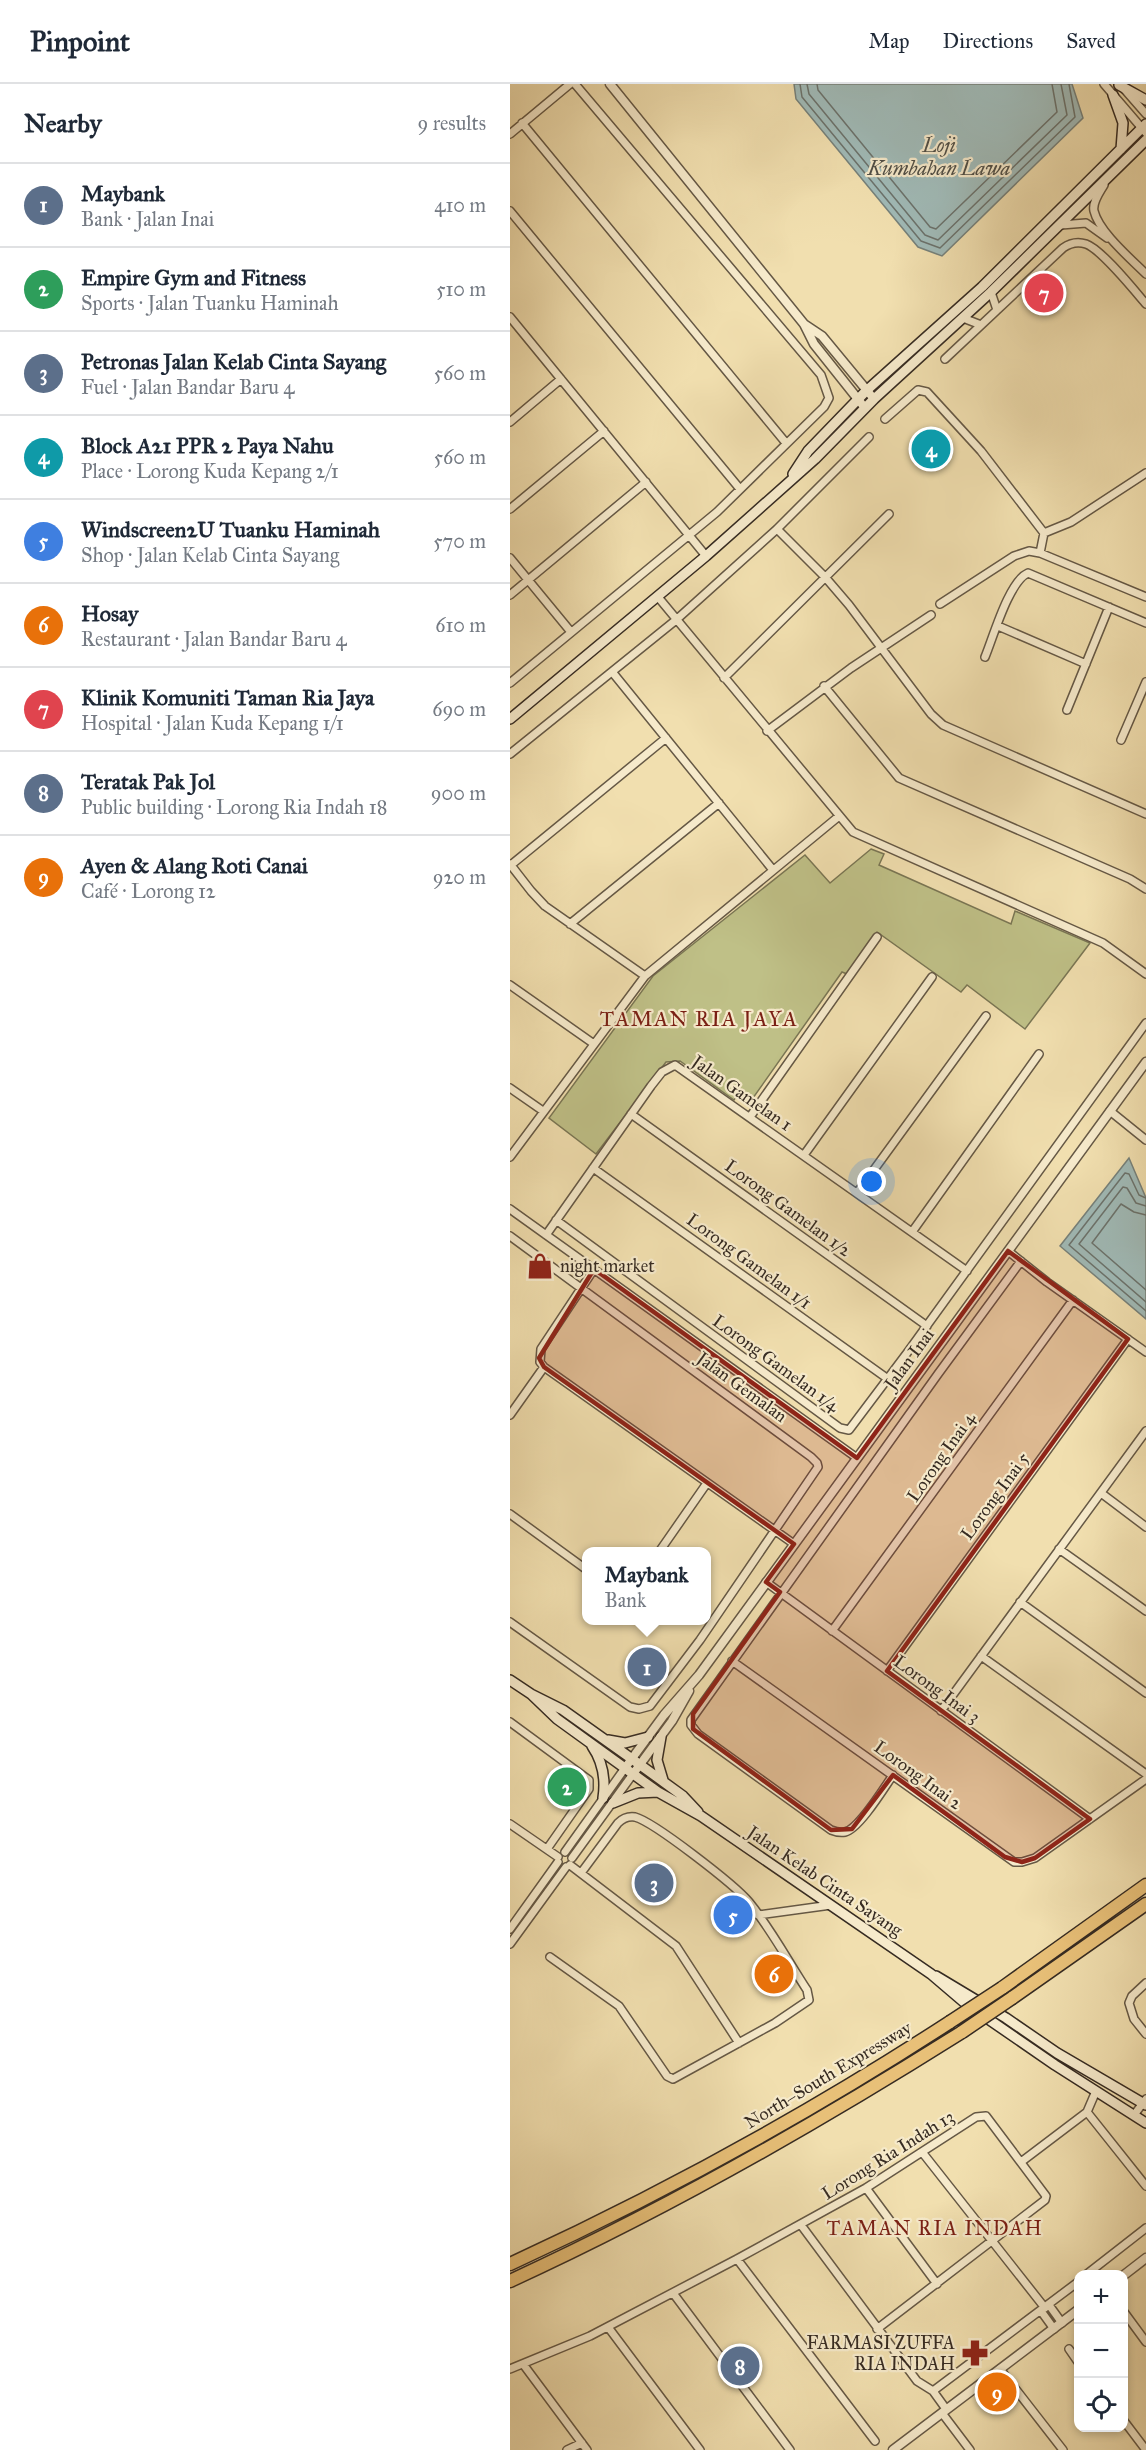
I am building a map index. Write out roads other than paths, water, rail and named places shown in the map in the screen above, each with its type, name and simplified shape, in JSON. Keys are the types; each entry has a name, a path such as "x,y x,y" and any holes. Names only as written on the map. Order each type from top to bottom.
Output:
{"highway":[{"name":"North–South Expressway","path":"510,2264 635,2204 723,2157 880,2067 1002,1988 1146,1885"},
{"name":"North–South Expressway","path":"510,2281 631,2223 739,2166 832,2112 962,2032 1146,1904"}],"main road":[{"path":"1119,84 1146,100"},
{"path":"1113,94 1124,123 1121,149"},
{"path":"786,483 808,451 866,391 982,287 1121,149 1145,129"},
{"path":"510,719 658,597 815,459 874,399 991,292 1109,177 1141,150 1146,140"},
{"name":"Jalan Kelab Cinta Sayang","path":"510,1680 531,1694 563,1710 632,1759 682,1796 701,1816"},
{"name":"Jalan Kelab Cinta Sayang","path":"531,1694 557,1719 658,1792 701,1816 931,1974 966,2003 1146,2123"},
{"path":"595,1733 610,1740 625,1743 648,1737"},
{"path":"661,1737 657,1748 657,1760 665,1783"},
{"path":"589,1742 603,1768 605,1783 603,1798"},
{"path":"612,1803 638,1793 658,1792"},
{"name":"Jalan Kelab Cinta Sayang","path":"931,1974 945,1979 1057,2053 1145,2102"}],"street":[{"path":"510,134 570,84"},
{"path":"510,683 690,535 828,403 824,380 575,84"},
{"path":"610,84 804,324 814,344 865,408"},
{"path":"1104,84 1145,129"},
{"path":"1119,84 1146,114"},
{"path":"522,123 786,443"},
{"path":"1109,177 1096,198 1094,211 1106,232 1146,274"},
{"path":"510,211 740,489"},
{"path":"1060,225 1086,223 1125,253"},
{"path":"945,359 1063,248 1073,243 1080,242 1096,250 1146,304"},
{"path":"991,292 997,310"},
{"path":"510,317 706,556"},
{"path":"963,318 981,325"},
{"path":"804,324 822,336 874,399"},
{"path":"510,332 517,326"},
{"path":"510,422 561,379"},
{"path":"885,419 918,390 927,392 981,451 1044,533 1040,553"},
{"path":"510,509 604,431"},
{"path":"510,754 676,620 777,529 869,437"},
{"path":"1044,533 1071,522 1146,473"},
{"path":"510,595 646,482"},
{"path":"724,678 889,514"},
{"path":"777,529 825,577 849,605 880,649 931,714 943,725 1146,814"},
{"path":"940,604 1014,556 1029,551 1040,553 1146,597"},
{"path":"510,558 572,632"},
{"path":"985,657 1013,588 1021,576 1028,573 1146,623"},
{"path":"658,597 838,817 858,835 1103,943 1146,974"},
{"path":"1067,710 1109,607"},
{"path":"767,731 824,686 931,615"},
{"path":"998,626 1086,664"},
{"path":"613,673 773,870"},
{"path":"1121,740 1144,692 1146,682"},
{"path":"824,686 899,778 1130,879 1146,889"},
{"path":"645,976 537,898 510,864 666,738"},
{"path":"570,924 718,803"},
{"path":"510,1158 645,976 838,817"},
{"path":"750,1116 877,937"},
{"path":"804,1155 932,977"},
{"path":"510,985 594,1044"},
{"path":"857,1193 986,1016"},
{"name":"Lorong Gamelan 1/4","path":"556,1221 840,1428 845,1430 852,1428 1146,1023"},
{"path":"912,1232 1040,1054"},
{"name":"Jalan Inai","path":"625,1768 699,1675 1146,1062"},
{"name":"Jalan Gamelan 1","path":"546,1235 662,1072 675,1065 966,1271"},
{"path":"510,1088 543,1111"},
{"path":"1110,1111 1146,1140"},
{"name":"Lorong Gamelan 1/2","path":"632,1114 927,1326"},
{"name":"Lorong Gamelan 1/1","path":"593,1168 888,1379"},
{"path":"510,1209 857,1458"},
{"path":"510,1236 581,1289"},
{"path":"1008,1251 1146,1352"},
{"path":"893,1775 857,1824 845,1832 838,1833 698,1734 691,1725 693,1714 1021,1261"},
{"path":"594,1269 541,1349 538,1358 544,1367 794,1544"},
{"name":"Jalan Gemalan","path":"581,1289 816,1460 818,1467 816,1471 775,1532"},
{"name":"Lorong Inai 4","path":"832,1631 1073,1300"},
{"name":"Lorong Inai 5","path":"887,1671 1128,1339"},
{"path":"510,1415 544,1367"},
{"path":"942,1711 1146,1431"},
{"path":"662,1547 707,1483"},
{"path":"1101,1493 1146,1527"},
{"path":"510,1514 582,1566"},
{"path":"711,1624 775,1532"},
{"path":"1059,1549 1146,1611"},
{"name":"Lorong Inai 3","path":"766,1582 1090,1819"},
{"path":"1020,1602 1146,1693"},
{"path":"510,1622 630,1707 646,1708 653,1703 710,1625"},
{"path":"981,1656 1146,1774"},
{"name":"Lorong Inai 2","path":"732,1660 1014,1862 1035,1858 1146,1779"},
{"name":"Jalan Inai","path":"633,1774 661,1737 699,1675"},
{"path":"510,1722 589,1780 589,1790 547,1849"},
{"path":"519,1931 511,1927 625,1768"},
{"path":"510,1944 633,1774"},
{"path":"550,1957 619,2006 667,2076 673,2079 739,2043 804,2004 810,1997 758,1915 738,1890 658,1830 636,1818 626,1817 618,1822 581,1873"},
{"path":"510,1824 558,1859 569,1863 676,1946 739,2043"},
{"path":"565,1852 569,1863"},
{"path":"758,1915 831,1905"},
{"path":"1146,1983 1132,1996 1129,2003 1130,2010 1146,2034"},
{"path":"1021,2162 1087,2112 1096,2091"},
{"path":"1134,2115 1145,2102"},
{"path":"1087,2112 1146,2186"},
{"name":"Lorong Ria Indah 13","path":"510,2369 608,2327 738,2259 866,2188 983,2115 989,2119 1046,2196 1045,2200 877,2329"},
{"path":"922,2151 1045,2308 1062,2323"},
{"path":"866,2188 937,2284"},
{"path":"801,2225 917,2380 933,2391 970,2450"},
{"path":"1093,2270 1146,2228"},
{"path":"1128,2272 1146,2258"},
{"path":"738,2259 875,2441"},
{"path":"933,2391 1074,2285"},
{"path":"673,2293 790,2450"},
{"path":"1045,2308 1054,2329"},
{"path":"893,2450 1074,2313"},
{"path":"1128,2317 1146,2342"},
{"path":"608,2327 700,2450"},
{"path":"1069,2349 1074,2356"},
{"path":"523,2364 585,2447 567,2450"},
{"path":"1000,2369 1063,2450"},
{"path":"1128,2426 1146,2450"}],"water":[{"name":"Loji Kumbahan Lawa","path":"794,84 1072,84 1083,118 942,256 918,247 796,99"},
{"path":"1129,1158 1146,1198 1146,1319 1060,1246"}],"place":[{"name":"Klinik Komuniti Taman Ria Jaya","path":"1044,293"},
{"name":"Block A21 PPR 2 Paya Nahu","path":"931,449"},
{"name":"night market","path":"540,1266"},
{"name":"Maybank","path":"647,1667"},
{"name":"Empire Gym and Fitness","path":"567,1787"},
{"name":"Petronas Jalan Kelab Cinta Sayang","path":"654,1883"},
{"name":"Windscreen2U Tuanku Haminah","path":"733,1915"},
{"name":"Hosay","path":"774,1974"},
{"name":"FARMASI ZUFFA RIA INDAH","path":"975,2353"},
{"name":"Teratak Pak Jol","path":"740,2366"},
{"name":"Ayen & Alang Roti Canai","path":"997,2392"}],"district":[{"name":"TAMAN RIA JAYA","path":"699,1019"},
{"name":"TAMAN RIA INDAH","path":"935,2228"}]}
